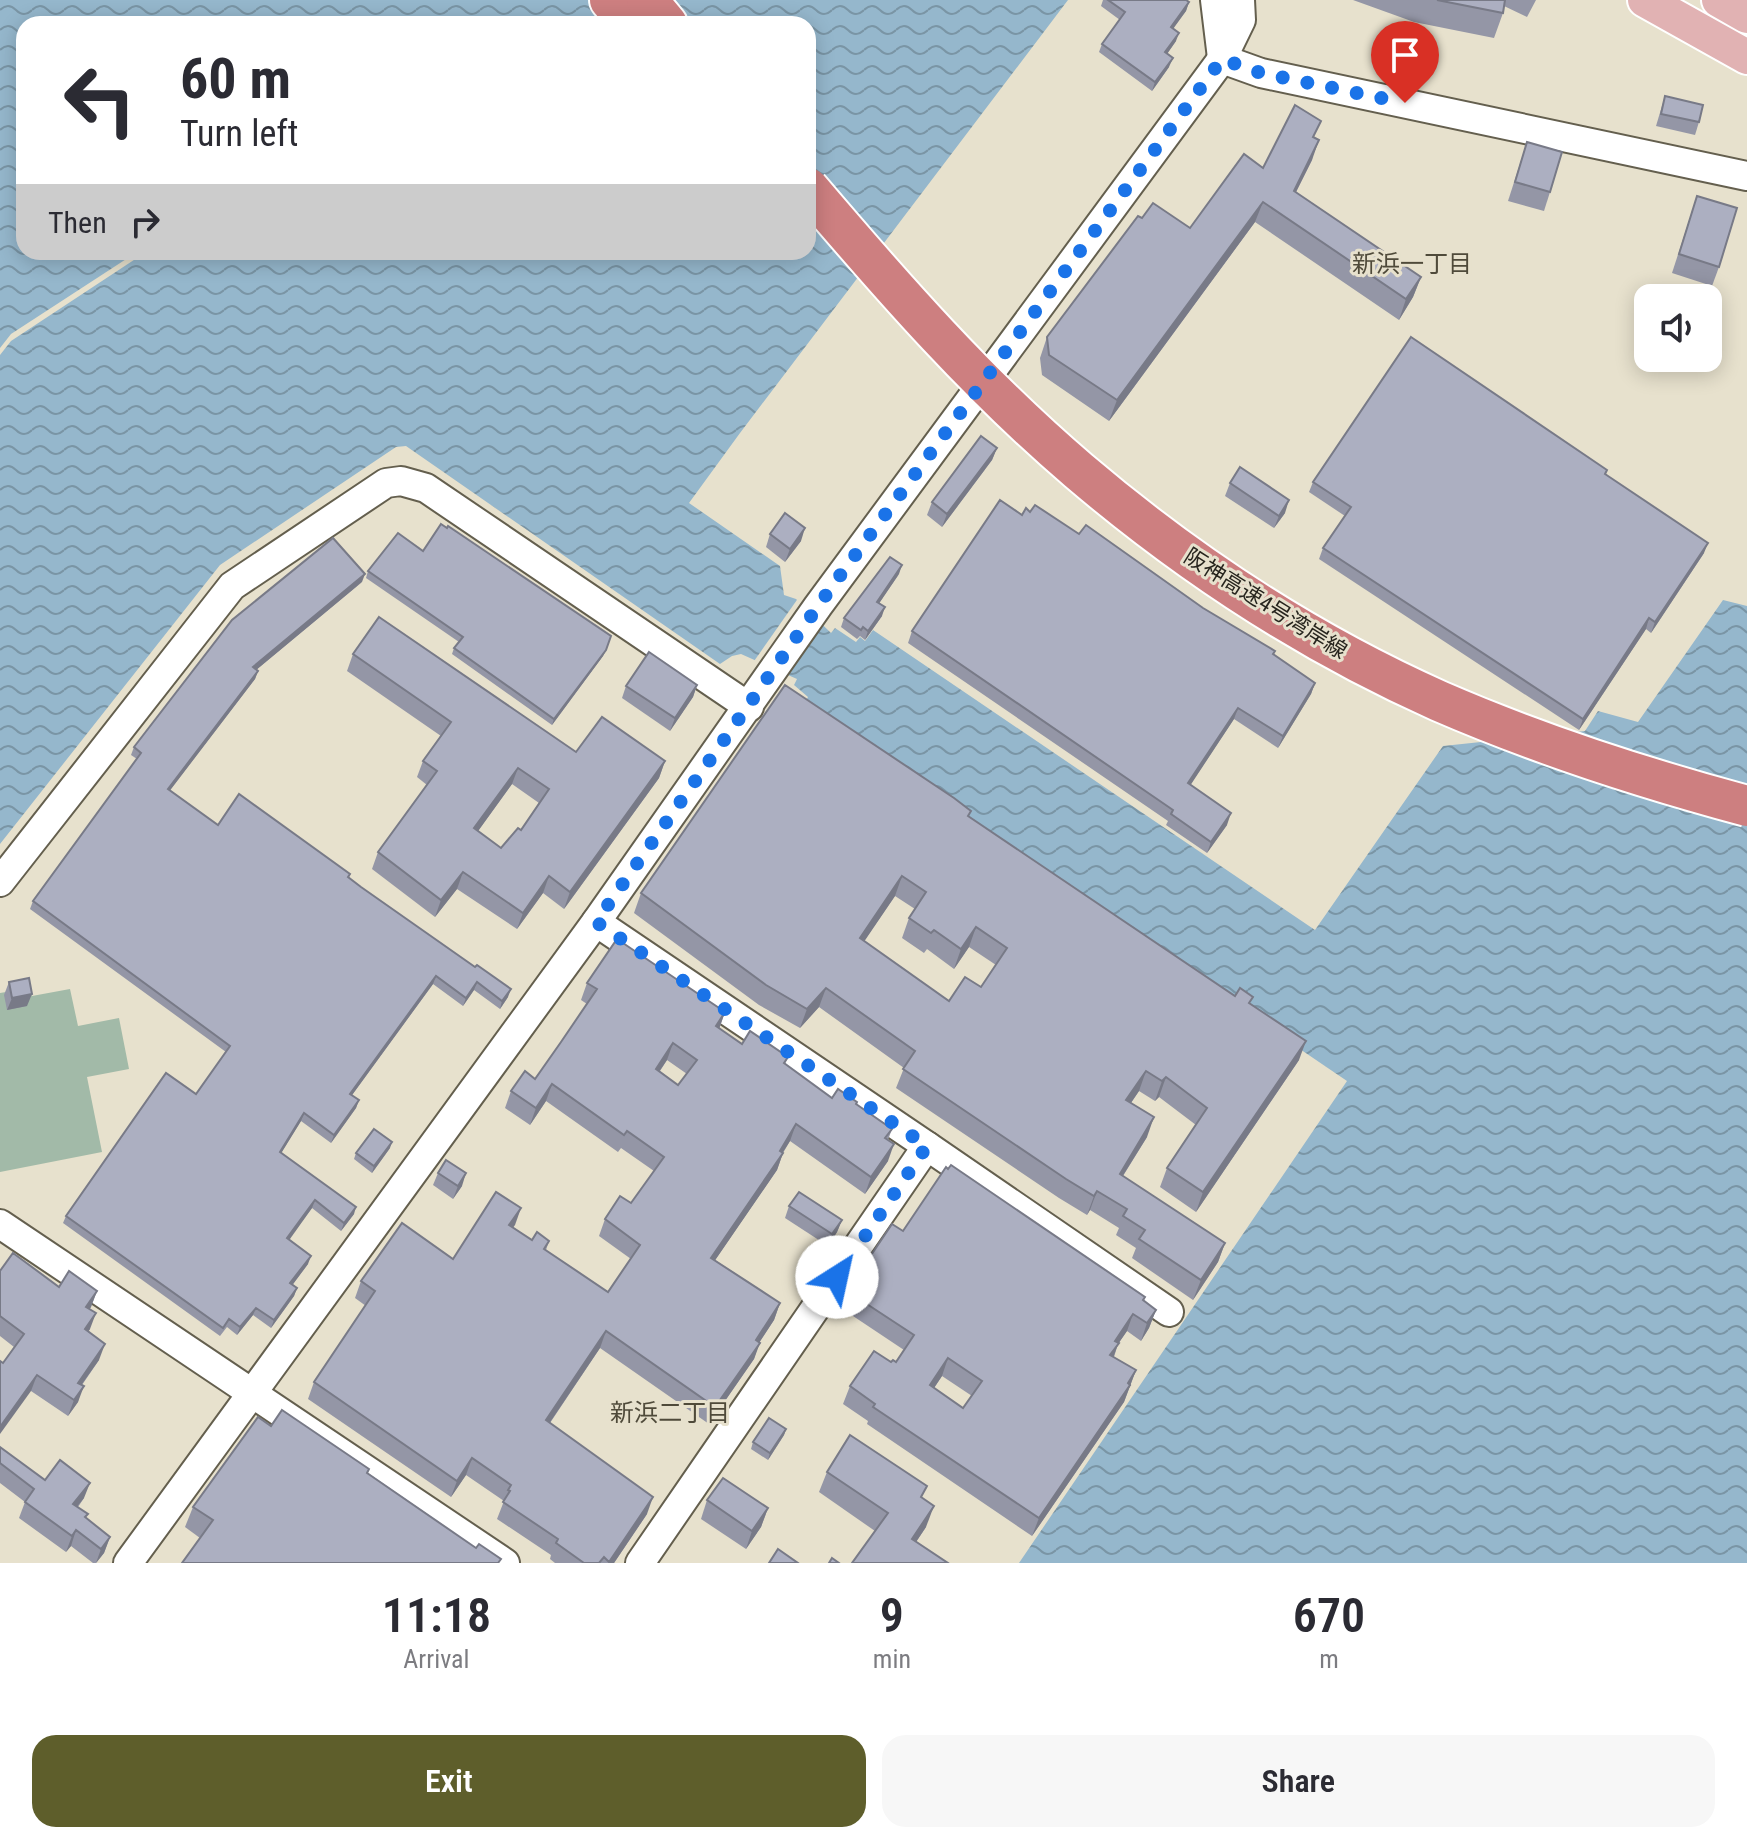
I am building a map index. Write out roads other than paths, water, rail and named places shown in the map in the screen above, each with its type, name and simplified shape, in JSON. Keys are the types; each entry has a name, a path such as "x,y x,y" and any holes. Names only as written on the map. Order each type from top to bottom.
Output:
{"highway":[{"path":"610,0 623,16"},
{"path":"647,0 660,16"},
{"name":"阪神高速4号湾岸線","path":"816,197 910,307 1017,416 1079,471 1216,577 1361,663 1438,700 1600,762 1747,806"},
{"name":"阪神高速4号湾岸線","path":"816,235 933,368 998,432 1061,490 1196,592 1337,677 1429,723 1583,783 1747,835"}],"main road":[{"path":"1645,0 1747,57"},
{"path":"1719,0 1747,16"}],"street":[{"path":"1215,0 1222,59"},
{"path":"128,1563 596,922 818,606 1222,59 1241,20 1240,0"},
{"path":"1222,59 1261,73 1747,176"},
{"path":"0,882 232,586 386,483 401,481 426,488 749,707"},
{"path":"596,922 1169,1312"},
{"path":"640,1563 927,1146"},
{"path":"0,1224 505,1563"}],"water":[{"path":"0,0 1068,0 689,503 780,566 784,595 796,599 831,633 835,628 856,642 860,637 865,641 873,630 1315,930 1443,746 1585,731 1598,711 1638,722 1723,600 1747,606 1747,1563 1019,1563 1347,1081 801,710 808,697 794,685 797,679 741,654 720,664 406,446 396,447 220,565 0,844"}],"district":[{"name":"新浜一丁目","path":"1412,264"},
{"name":"新浜二丁目","path":"670,1413"}]}
